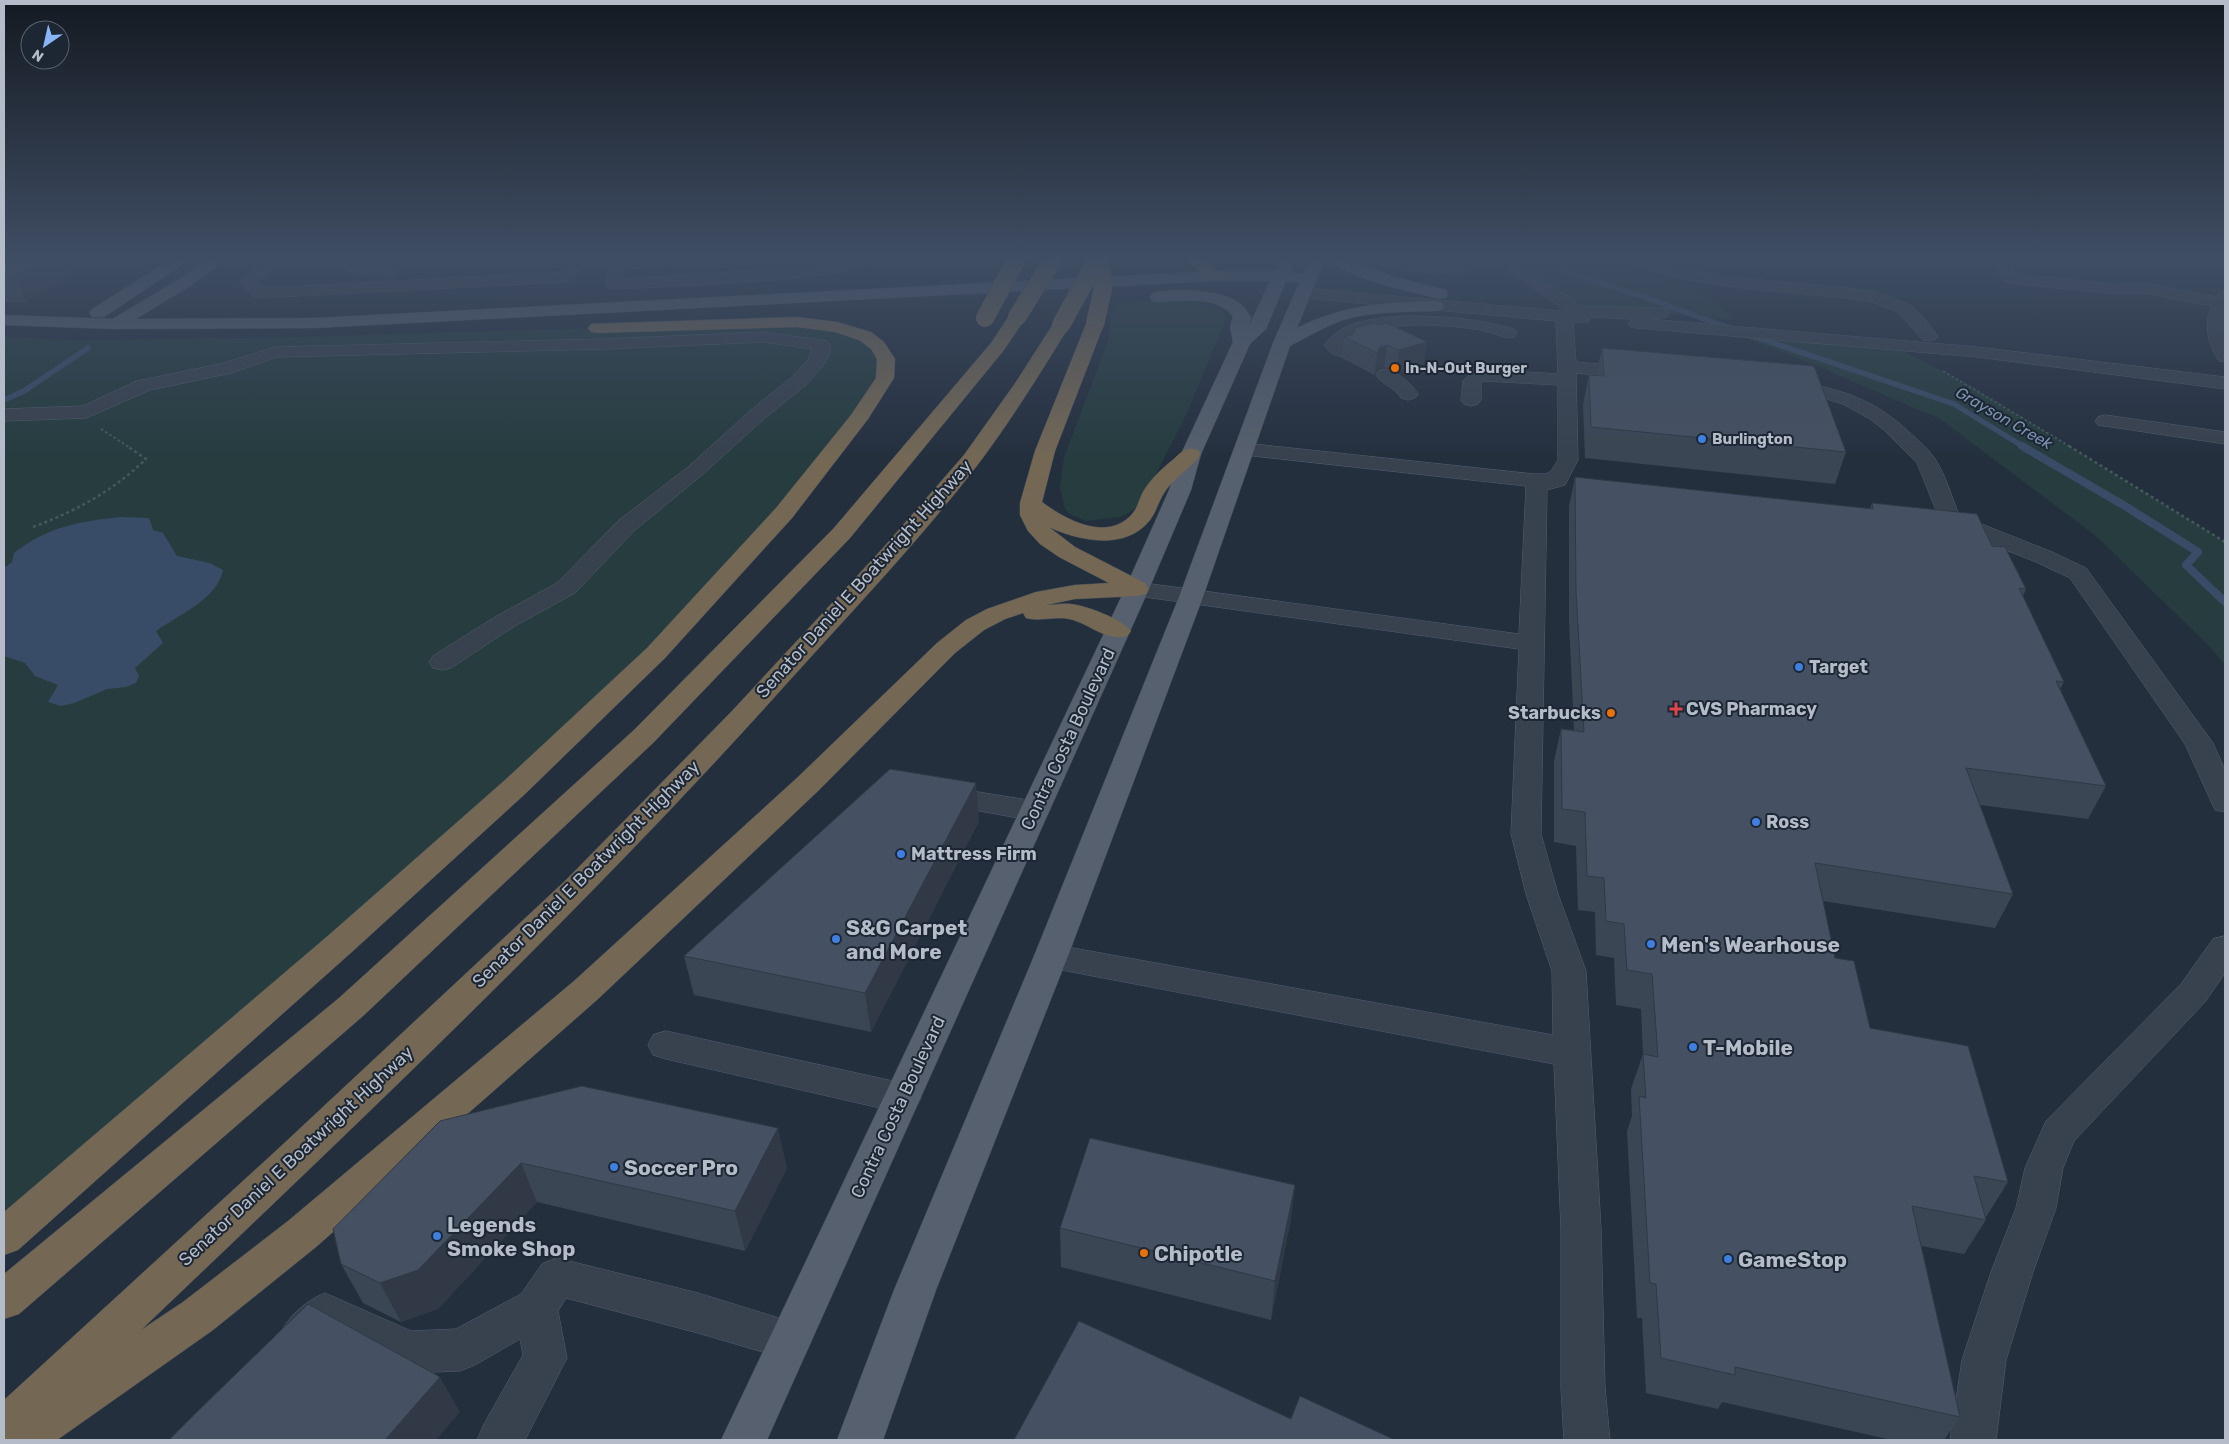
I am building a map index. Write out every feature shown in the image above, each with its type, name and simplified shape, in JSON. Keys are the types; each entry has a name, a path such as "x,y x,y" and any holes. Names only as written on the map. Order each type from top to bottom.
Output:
{"highway":[{"path":"597,328 717,324"},
{"path":"4,1237 342,942 515,787 656,653 784,513 858,419 885,378 886,360 878,346 865,336 837,327 816,324"},
{"path":"988,324 998,346"},
{"path":"4,1300 351,1007 644,736 842,533 998,346 1012,324"},
{"name":"Senator Daniel E Boatwright Highway","path":"4,1430 293,1160 577,888 742,717 891,553 971,459 1025,383 1061,324"},
{"path":"1096,324 1045,451 1031,503 1031,515 1033,521 1048,539 1067,552 1137,589"},
{"path":"1031,503 1049,519 1068,528 1091,533 1114,532 1138,520 1144,513 1156,490 1191,454"},
{"path":"18,1440 198,1316 302,1234 586,990 808,784 946,648 974,625 996,614 1045,597 1074,592 1137,589"},
{"path":"996,614 1069,611 1091,618 1118,631"}],"main road":[{"path":"31,324 79,332 296,337 597,328 647,324"},
{"path":"79,332 90,324"},
{"path":"51,339 112,324"},
{"path":"151,324 242,324"},
{"path":"1239,324 1242,342"},
{"name":"Contra Costa Boulevard","path":"744,1440 1118,631 1180,490 1191,454 1242,342 1257,329 1259,324"},
{"path":"860,1440 915,1290 1051,956 1191,597 1290,324"},
{"path":"1282,343 1320,324"}],"street":[{"path":"1342,352 1333,345 1341,336 1357,328 1374,324"},
{"path":"1472,324 1487,326 1508,333"},
{"path":"1572,324 1567,374 1568,460 1560,475 1536,487 1526,834 1542,894 1569,971 1581,1229 1583,1388 1587,1440"},
{"path":"1723,324 1929,336 2055,347 2225,368"},
{"path":"1726,324 1778,335 1977,352 2225,383"},
{"path":"1921,324 1929,336"},
{"path":"2216,324 2217,339 2225,357"},
{"path":"1778,335 1792,332 1817,331 1913,339 1929,336"},
{"path":"4,415 86,412 144,385 224,369 275,352 764,338 821,345 821,354 816,363 799,381 758,414 695,471 626,526 566,588 504,622 442,662"},
{"path":"1471,400 1472,381 1480,375 1649,374"},
{"path":"1385,375 1404,388 1408,394"},
{"path":"1768,384 1834,393 1868,408 1894,428 1924,457 1950,520"},
{"path":"2106,421 2225,438"},
{"path":"1244,449 1552,480 1582,479"},
{"path":"1923,518 1950,520 2044,557 2078,573 2199,744 2225,803"},
{"path":"1137,589 1532,642"},
{"path":"929,793 1034,811"},
{"path":"1973,1440 1984,1360 2012,1272 2036,1208 2044,1168 2059,1132 2194,993 2225,948"},
{"path":"1051,956 1572,1053"},
{"path":"666,1045 902,1098"},
{"path":"272,1366 326,1313 409,1352 460,1350 536,1308 557,1277 698,1313 790,1340"},
{"path":"500,1440 545,1358 536,1308"}],"path":[{"path":"1936,368 1970,386 2225,542"},
{"path":"33,527 67,515 101,498 128,478 146,459 102,429 86,412"}],"green space":[{"path":"717,324 816,324 837,327 878,346 885,378 656,653 342,942 4,1237 4,337 76,340 296,337"},
{"path":"1110,324 1224,324 1188,411 1142,502 1130,512 1120,517 1086,521 1070,514 1065,509 1060,488 1064,457 1109,339"},
{"path":"1726,330 1890,344 1971,386 2225,542 2225,665 2209,646 2096,536 1940,419 1822,368"}],"water":[{"path":"121,517 149,518 153,530 163,533 177,556 210,563 223,570 219,581 205,598 156,631 163,643 135,668 139,676 136,683 126,687 107,689 74,703 61,706 48,702 58,685 35,676 25,663 4,656 4,568 12,562 14,553 26,544 52,531 78,523"}],"building":[{"path":"1368,324 1390,324 1427,342 1399,350 1387,345 1380,347 1377,353 1344,337 1352,335 1355,330 1354,328"},
{"path":"1602,348 1814,366 1846,452 1591,427 1589,375 1604,376"},
{"path":"1575,477 1873,509 1872,503 1977,514 1992,546 2005,547 2026,589 2019,588 2064,682 2056,681 2106,786 1966,768 2013,894 1815,863 1835,958 1854,961 1870,1028 1968,1046 2008,1182 1974,1176 1986,1220 1912,1206 1960,1417 1735,1367 1735,1375 1661,1358 1656,1284 1650,1283 1639,1096 1646,1098 1643,1054 1658,1057 1652,974 1627,970 1624,924 1606,921 1604,878 1587,876 1585,812 1562,809 1561,729 1584,732 1576,591"},
{"path":"890,769 976,783 865,993 684,956"},
{"path":"582,1086 778,1128 735,1211 521,1163 418,1270 380,1283 341,1264 333,1229 440,1121"},
{"path":"1090,1138 1295,1185 1275,1281 1060,1228"},
{"path":"308,1304 440,1377 385,1440 169,1440 202,1407"},
{"path":"1079,1321 1291,1419 1300,1396 1395,1440 1014,1440"}],"waterway":[{"name":"Grayson Creek","path":"1719,324 1732,329"},
{"name":"Grayson Creek","path":"1747,334 1954,404 2024,447"},
{"path":"4,400 24,391 88,348"},
{"name":"Grayson Creek","path":"2022,446 2125,506 2198,552 2186,565 2225,602"}],"place":[{"name":"In-N-Out Burger","path":"1395,368"},
{"name":"Burlington","path":"1702,439"},
{"name":"Target","path":"1799,667"},
{"name":"CVS Pharmacy","path":"1676,709"},
{"name":"Starbucks","path":"1611,713"},
{"name":"Ross","path":"1756,822"},
{"name":"Mattress Firm","path":"901,854"},
{"name":"S&G Carpet and More","path":"836,939"},
{"name":"Men's Wearhouse","path":"1651,944"},
{"name":"T-Mobile","path":"1693,1047"},
{"name":"Soccer Pro","path":"614,1167"},
{"name":"Legends Smoke Shop","path":"437,1236"},
{"name":"Chipotle","path":"1144,1253"},
{"name":"GameStop","path":"1728,1259"}]}
